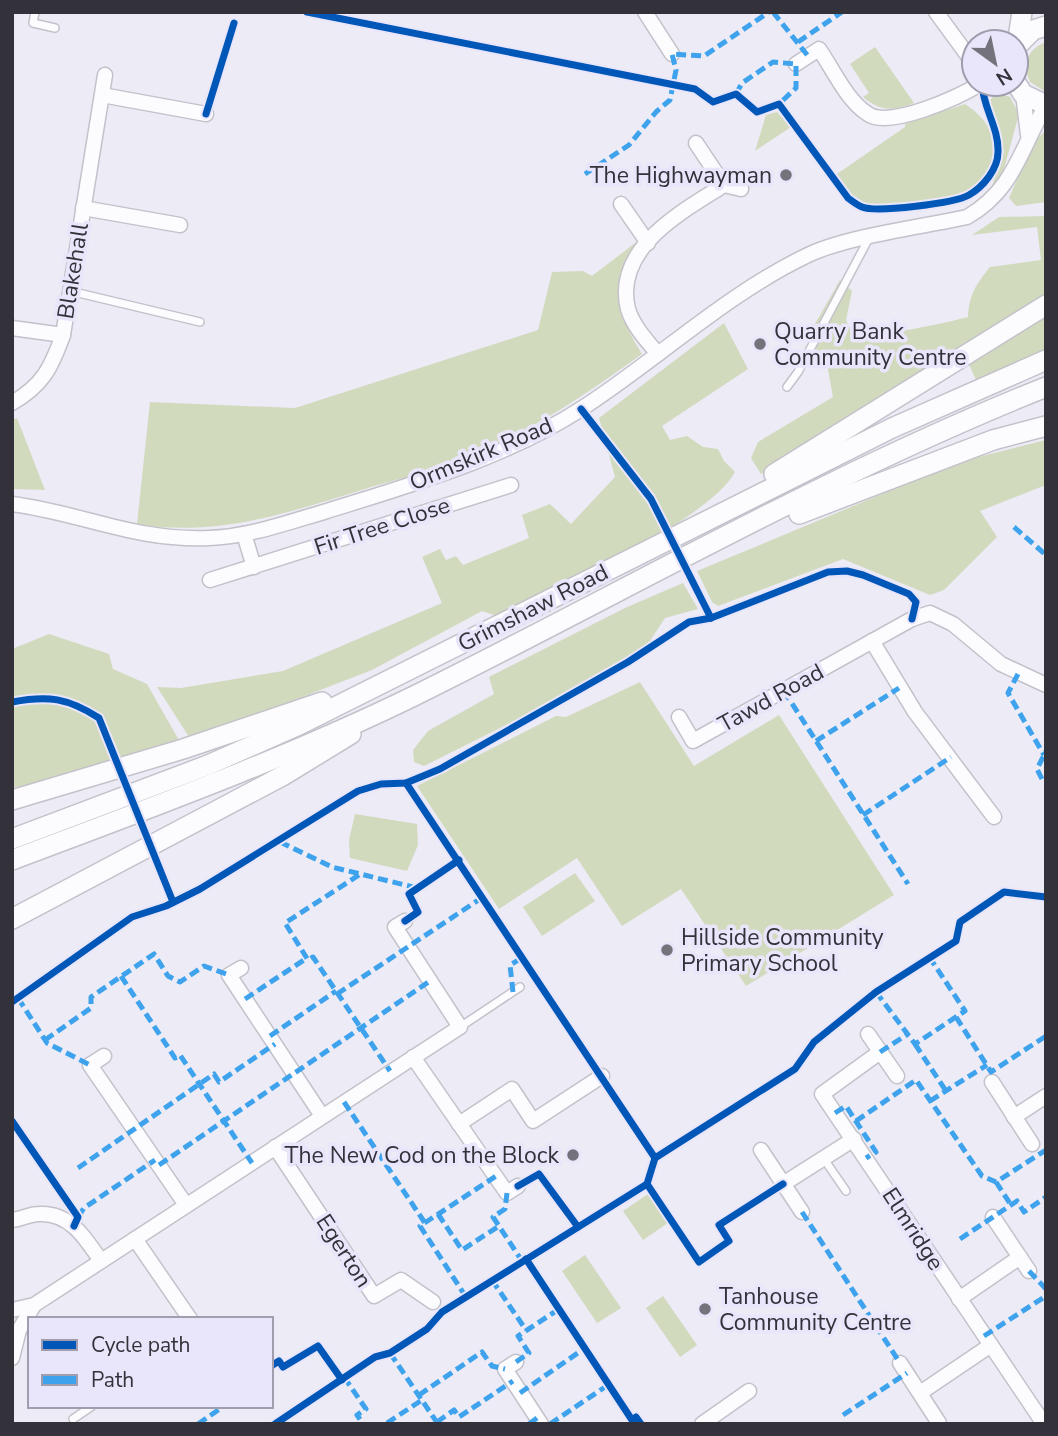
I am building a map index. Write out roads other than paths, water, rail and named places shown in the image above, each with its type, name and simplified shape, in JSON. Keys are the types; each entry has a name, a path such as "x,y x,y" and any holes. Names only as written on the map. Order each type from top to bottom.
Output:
{"main road":[{"path":"1030,33 1046,26"},
{"path":"1030,95 1046,105"},
{"path":"678,534 1046,305"},
{"name":"Grimshaw Road","path":"12,839 208,765 402,674 892,428 1046,360"},
{"name":"Grimshaw Road","path":"12,860 249,768 411,697 891,454 1046,387"},
{"path":"690,557 913,468 993,440 1046,426"},
{"path":"12,800 183,749 402,674"},
{"path":"12,919 284,775 411,697"}],"street":[{"path":"645,12 673,54"},
{"path":"936,12 960,45"},
{"path":"796,64 819,49 857,104 869,116 891,120 960,95"},
{"name":"Blakehall","path":"12,403 29,393 51,369 62,335 106,75"},
{"path":"102,95 206,114"},
{"path":"1020,98 1028,135"},
{"name":"Ormskirk Road","path":"12,504 125,532 166,538 211,538 244,534 382,494 514,445 581,409 773,272 811,253 967,217 989,205 1007,184 1028,135 1046,105"},
{"path":"696,143 724,185 741,189"},
{"path":"658,354 635,324 628,309 631,274 648,243 666,222 724,185"},
{"path":"621,205 648,243"},
{"name":"Blakehall","path":"83,208 180,226"},
{"name":"Blakehall","path":"12,328 62,335"},
{"name":"Fir Tree Close","path":"210,580 511,485"},
{"path":"244,534 254,567"},
{"name":"Tawd Road","path":"679,717 693,741 916,617 930,614 953,624 1001,664 1046,685"},
{"path":"872,641 915,712 994,817"},
{"path":"12,1310 34,1305 460,1027 395,928 405,921"},
{"path":"241,968 229,975 322,1116"},
{"path":"868,1034 898,1076"},
{"name":"Elmridge","path":"880,1052 822,1094 1044,1424"},
{"path":"104,1056 90,1065 186,1205"},
{"path":"413,1057 507,1193 518,1186"},
{"path":"459,1124 512,1088 533,1121 602,1076"},
{"path":"992,1082 1032,1144"},
{"path":"1014,1117 1046,1096"},
{"path":"783,1184 854,1139"},
{"name":"Egerton","path":"275,1147 374,1296 401,1280 433,1302"},
{"path":"761,1150 802,1212"},
{"path":"12,1220 43,1213 62,1218 81,1232 101,1261"},
{"path":"993,1217 1029,1271"},
{"path":"135,1239 189,1317"},
{"path":"959,1298 1020,1257"},
{"path":"12,1358 19,1330 34,1305"},
{"path":"920,1393 991,1345"},
{"path":"516,1362 505,1369 541,1424"},
{"path":"900,1363 939,1423"},
{"path":"702,1424 750,1391"}],"lane":[{"path":"35,12 33,23 55,28"},
{"path":"787,387 798,372 869,238"},
{"path":"70,291 200,322"},
{"path":"460,1027 520,987"},
{"path":"824,1159 846,1191"},
{"path":"73,1419 89,1408"}],"place":[{"name":"The Highwayman","path":"786,175"},
{"name":"Quarry Bank Community Centre","path":"760,344"},
{"name":"Hillside Community Primary School","path":"667,950"},
{"name":"The New Cod on the Block","path":"573,1155"},
{"name":"Tanhouse Community Centre","path":"705,1309"}]}
